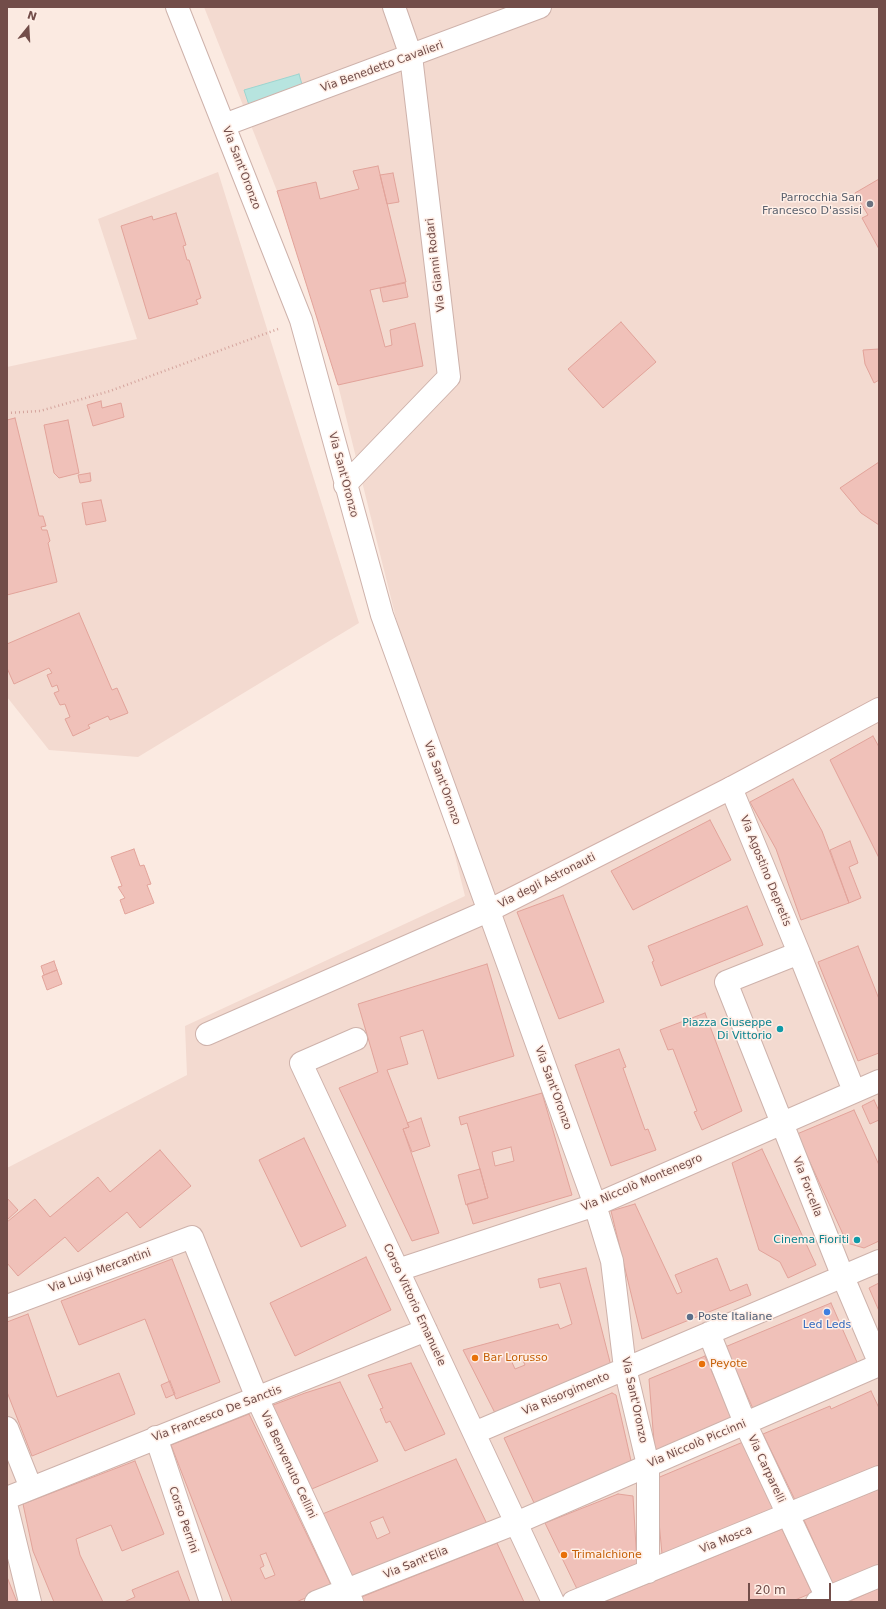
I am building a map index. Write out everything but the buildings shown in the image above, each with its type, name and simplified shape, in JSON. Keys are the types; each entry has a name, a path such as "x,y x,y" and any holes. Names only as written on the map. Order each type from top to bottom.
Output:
{"street":[{"name":"Via Sant'Oronzo","path":"177,7 301,320 345,485 382,615 595,1204 612,1261 625,1368 648,1465 648,1572"},
{"name":"Via Gianni Rodari","path":"345,485 449,377 411,56 394,7"},
{"name":"Via Benedetto Cavalieri","path":"224,126 540,7"},
{"name":"Via degli Astronauti","path":"207,1034 488,911 731,788 879,709"},
{"name":"Via Agostino Depretis","path":"731,788 799,953"},
{"path":"782,1123 726,982 799,953 854,1092"},
{"name":"Corso Vittorio Emanuele","path":"356,1039 301,1063 553,1602"},
{"name":"Via Niccolò Montenegro","path":"398,1270 595,1204 879,1081"},
{"name":"Via Forcella","path":"782,1123 843,1277 879,1362"},
{"name":"Via Luigi Mercantini","path":"7,1306 192,1237"},
{"name":"Via Benvenuto Cellini","path":"192,1237 257,1398 349,1596"},
{"name":"Via Risorgimento","path":"474,1433 879,1261"},
{"name":"Via Francesco De Sanctis","path":"7,1498 426,1330"},
{"name":"Via Carparelli","path":"709,1333 745,1423 824,1601"},
{"name":"Via Niccolò Piccinni","path":"516,1523 879,1365"},
{"path":"7,1428 31,1488"},
{"name":"Corso Perrini","path":"156,1438 211,1602"},
{"name":"Via Mosca","path":"573,1602 879,1477"},
{"path":"7,1508 30,1602"},
{"name":"Via Sant'Elia","path":"316,1602 349,1596 516,1523"},
{"path":"824,1601 879,1576"}],"path":[{"path":"7,413 40,411 110,391 301,320"}],"shaded area":[{"path":"204,7 879,7 879,1602 7,1602 7,1168 187,1075 185,1026 465,896 338,385 277,191"},
{"path":"218,172 359,623 138,757 49,750 7,697 7,367 137,339 98,219"}],"water":[{"path":"299,74 305,95 251,111 244,90"}],"place":[{"name":"Parrocchia San Francesco D'assisi","path":"870,204"},
{"name":"Piazza Giuseppe Di Vittorio","path":"780,1029"},
{"name":"Cinema Fioriti","path":"857,1240"},
{"name":"Led Leds","path":"827,1312"},
{"name":"Poste Italiane","path":"690,1317"},
{"name":"Bar Lorusso","path":"475,1358"},
{"name":"Peyote","path":"702,1364"},
{"name":"Trimalchione","path":"564,1555"}]}
